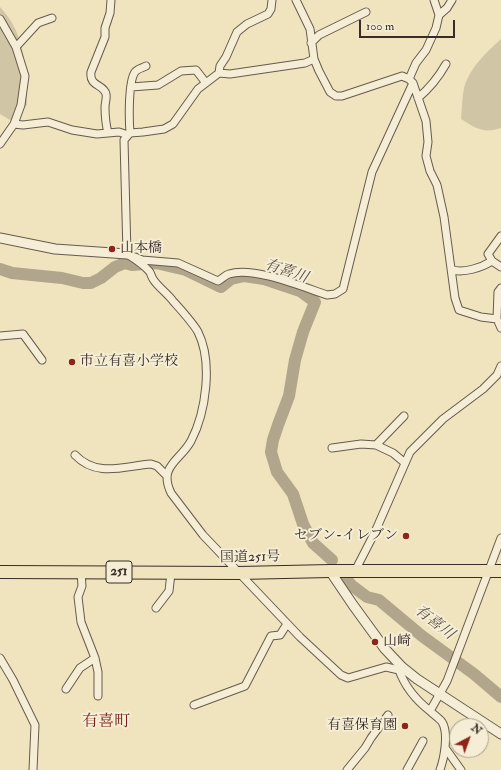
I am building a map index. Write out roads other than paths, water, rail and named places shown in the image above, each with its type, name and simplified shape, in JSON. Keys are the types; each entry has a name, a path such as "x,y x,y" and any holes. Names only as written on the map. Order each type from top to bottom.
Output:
{"highway":[{"name":"国道251号","path":"0,572 239,573 330,571 501,571"}],"street":[{"path":"108,133 105,113 106,94 105,91 93,82 90,77 105,37 105,28 110,13 112,0"},
{"path":"219,73 220,66 226,57 237,32 247,24 268,14 271,8 272,0"},
{"path":"296,0 310,29 314,59 330,92 336,96 342,96 402,76 411,81 426,121 428,142 426,156 430,171 437,185 444,217 455,298 459,310 481,317 497,318"},
{"path":"0,238 55,250 127,254 142,260 178,262 218,281 228,274 250,273 265,275 327,295 335,294 343,288 372,172 411,81 416,63 426,50 436,28 439,15 434,0"},
{"path":"439,15 448,8 452,0"},
{"path":"311,43 319,35 366,12"},
{"path":"16,47 38,23 52,18"},
{"path":"0,19 16,47 25,76 21,105 14,124 0,144"},
{"path":"14,124 23,125 48,122 72,130 97,134 119,132 129,134 164,129 173,124 198,89 219,73 230,74 305,62 314,59"},
{"path":"418,98 429,89 446,64"},
{"path":"127,254 124,140 129,134 133,74 137,70 146,66"},
{"path":"131,87 158,85 181,71 188,70 196,70 206,83"},
{"path":"501,236 488,254 492,261 501,267"},
{"path":"127,254 150,272 153,279 179,308 198,333 203,349 206,368 204,400 198,425 190,443 168,469 167,476 167,485 203,535 287,624 341,675 348,678 386,667 401,669 501,734"},
{"path":"452,270 458,272 484,266 492,261"},
{"path":"501,288 498,292 497,318 501,328"},
{"path":"0,336 23,334 42,360"},
{"path":"355,571 375,532 410,452 443,419 483,389 497,375 501,366"},
{"path":"376,445 404,416"},
{"path":"332,448 361,444 376,445 393,453 405,463"},
{"path":"75,455 79,460 91,467 99,469 151,464 157,466 167,476"},
{"path":"430,711 447,681 501,538"},
{"path":"330,571 353,605 401,669 407,687 419,702 443,724 446,749 440,770"},
{"path":"81,572 82,586 78,597 80,622 98,672 98,696"},
{"path":"156,608 169,591 171,573"},
{"path":"194,705 245,686 271,636 280,635 287,624"},
{"path":"0,658 16,685 35,725 33,770"},
{"path":"66,689 80,668 94,658"},
{"path":"347,770 365,748 388,715"},
{"path":"407,770 424,741"},
{"path":"446,749 460,770"}],"waterway":[{"name":"有喜川","path":"0,269 12,273 62,278 83,283 91,283 101,278 115,267 125,263 132,265 156,263 186,270 221,287 231,279 244,276 264,279 300,291 315,302 303,332 295,360 289,396 273,440 271,452 277,472 293,494 303,524 313,543 332,560"},
{"name":"有喜川","path":"346,578 351,585 367,597 379,600 422,636 474,674 501,697"}],"place":[{"name":"山本橋","path":"112,249"},
{"name":"市立有喜小学校","path":"72,362"},
{"name":"セブン-イレブン","path":"406,536"},
{"name":"山崎","path":"375,642"},
{"name":"有喜保育園","path":"405,726"}],"district":[{"name":"有喜町","path":"106,723"}]}
